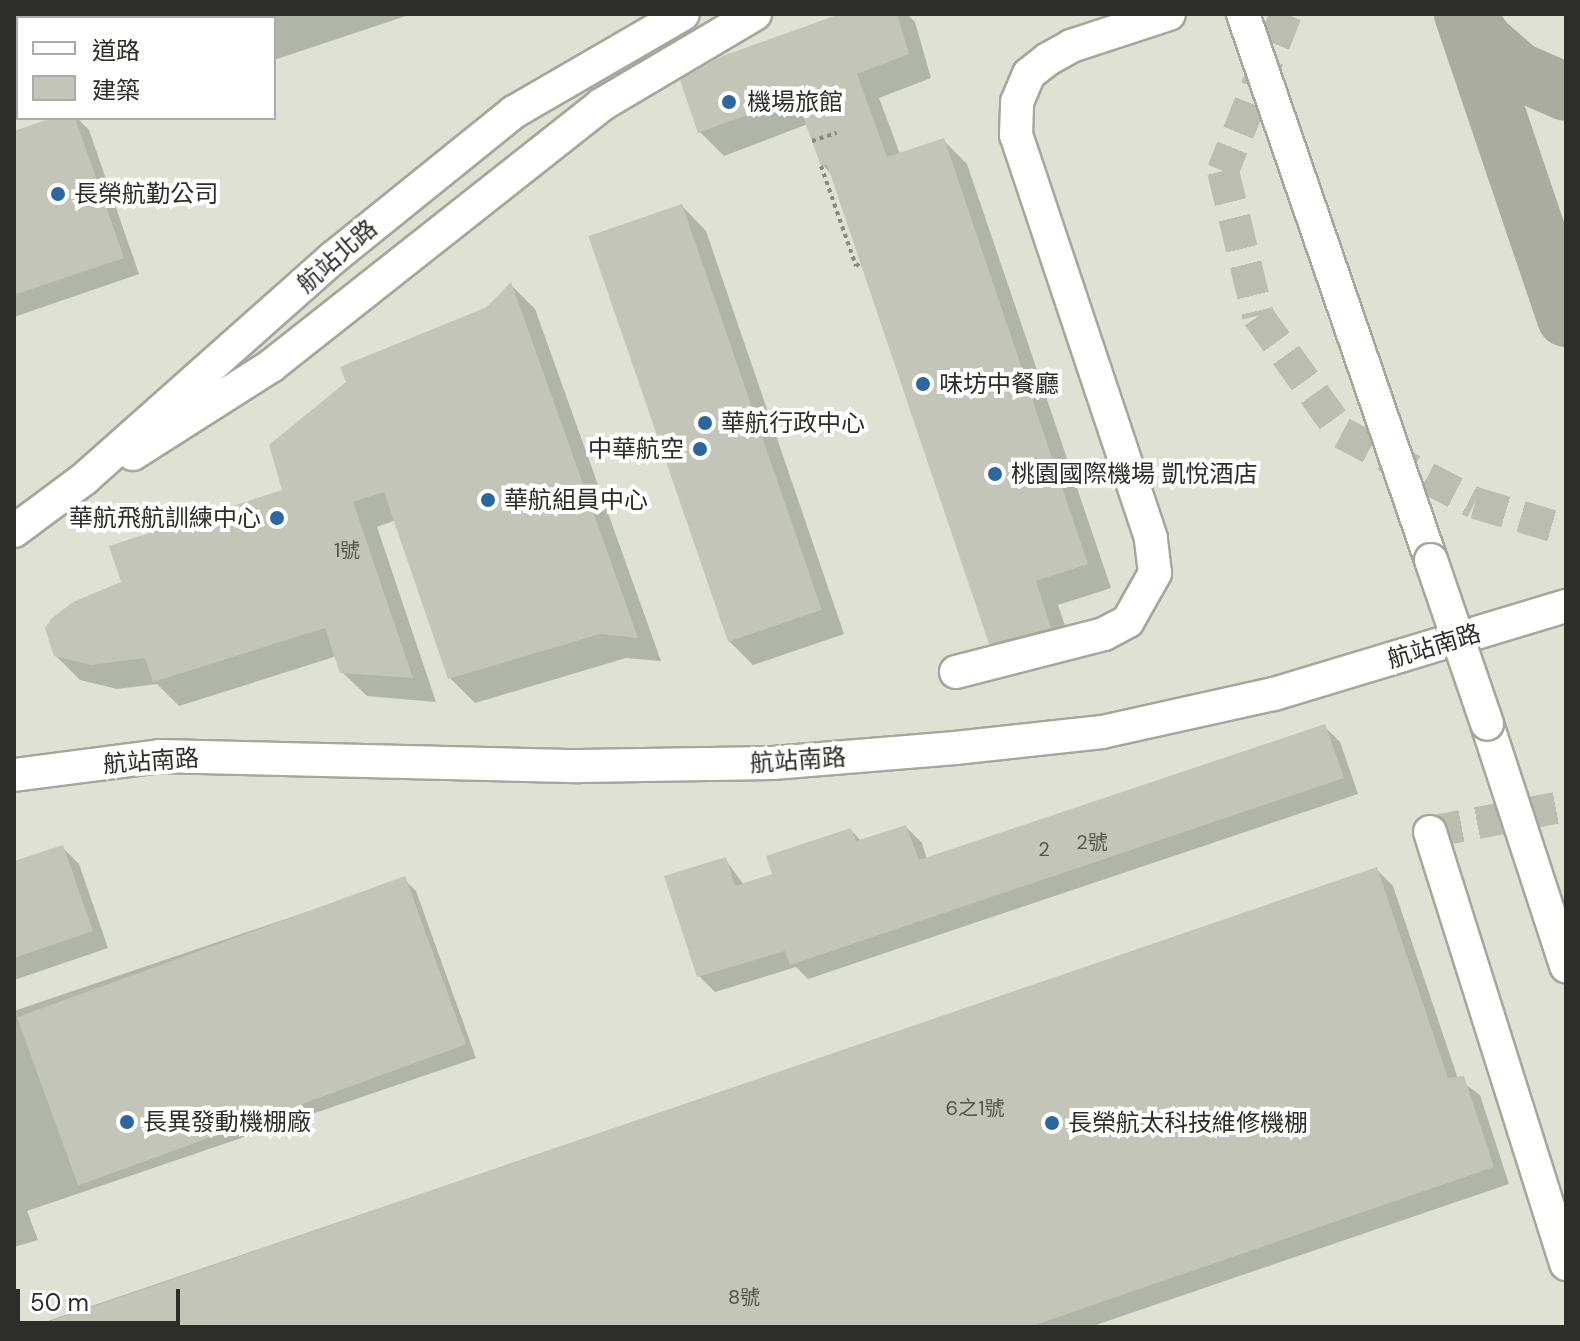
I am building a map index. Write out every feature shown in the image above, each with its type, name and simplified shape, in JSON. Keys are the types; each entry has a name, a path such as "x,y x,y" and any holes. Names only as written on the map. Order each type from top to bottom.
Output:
{"street":[{"name":"航站北路","path":"14,531 84,479 333,258 514,112 683,14"},
{"path":"84,479 165,438 271,366 601,105 755,14"},
{"path":"956,672 1104,634 1128,621 1155,573 1151,538 1016,135 1017,102 1029,74 1039,66 1071,46 1169,14"},
{"path":"1243,14 1487,724 1566,966"},
{"name":"航站南路","path":"14,775 160,756 639,765 773,763 999,744 1102,732 1274,694 1566,606"},
{"path":"1430,832 1566,1264"}],"path":[{"path":"812,141 837,133"},
{"path":"821,166 856,266 860,263"}],"building":[{"name":"桃園國際機場 凱悅酒店","path":"840,14 897,14 909,54 857,74 887,157 944,138 1088,564 1036,581 1051,628 989,644 827,164 821,166 796,97 698,133 680,80 720,57"},
{"name":"長榮航勤公司","path":"46,120 76,120 124,258 14,295 14,131"},
{"name":"華航行政中心","path":"682,204 822,610 728,642 588,236"},
{"path":"511,282 638,638 600,634 448,679 384,492 353,502 413,678 340,673 325,628 153,682 145,658 91,665 54,656 45,628 52,618 73,602 121,582 109,546 282,490 269,445 346,382 340,367 487,307"},
{"path":"1325,724 1344,778 790,965 785,951 697,977 664,876 726,857 735,886 772,874 766,856 851,828 856,841 906,825 919,860"},
{"path":"63,845 93,931 14,958 14,861"},
{"name":"長榮航太科技維修機棚","path":"1377,867 1448,1078 1464,1076 1494,1167 1029,1327 33,1327"},
{"name":"長異發動機棚廠","path":"405,876 466,1044 78,1185 17,1017"}],"taxiway":[{"path":"1463,14 1566,318"},
{"path":"1469,20 1486,43 1518,71 1566,92"}],"tunnel":[{"path":"1286,14 1223,171 1258,316 1342,433 1475,503 1566,530"},
{"path":"1430,832 1566,806"}],"place":[{"name":"機場旅館","path":"729,102"},
{"name":"長榮航勤公司","path":"58,194"},
{"name":"味坊中餐廳","path":"923,384"},
{"name":"華航行政中心","path":"705,423"},
{"name":"中華航空","path":"700,449"},
{"name":"桃園國際機場 凱悅酒店","path":"995,474"},
{"name":"華航組員中心","path":"488,500"},
{"name":"華航飛航訓練中心","path":"277,518"},
{"name":"長異發動機棚廠","path":"127,1122"},
{"name":"長榮航太科技維修機棚","path":"1052,1123"}]}
